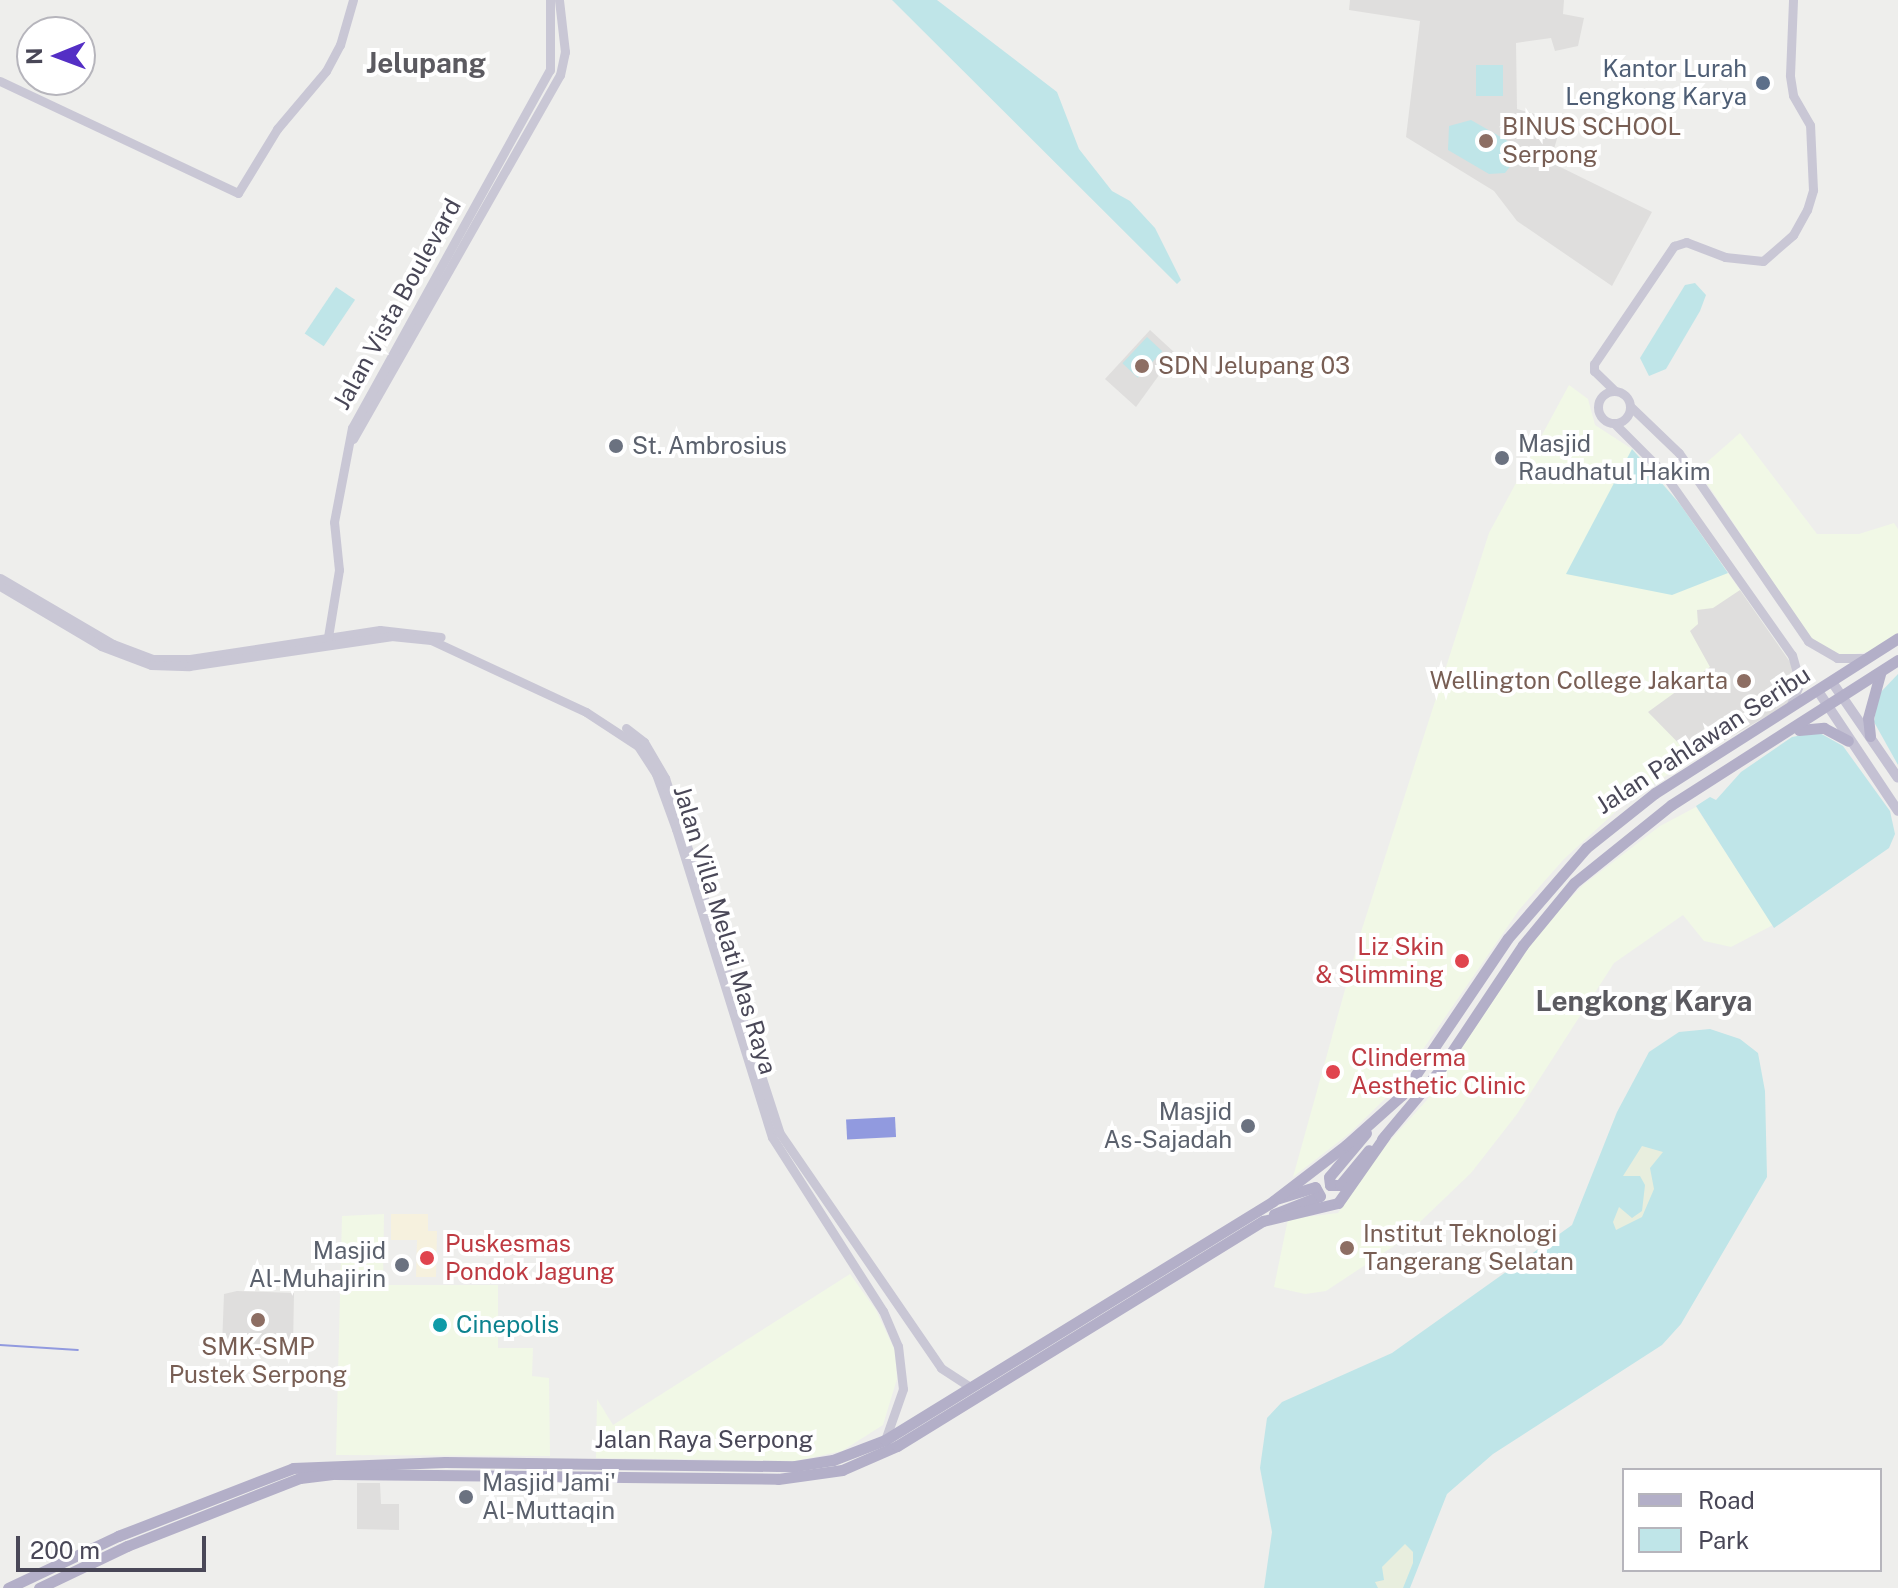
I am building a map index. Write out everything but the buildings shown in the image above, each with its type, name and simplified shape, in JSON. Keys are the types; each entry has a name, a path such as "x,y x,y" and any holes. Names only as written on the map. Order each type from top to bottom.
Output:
{"main road":[{"name":"Jalan Pahlawan Seribu","path":"1372,1122 1415,1078 1508,938 1586,848 1655,793 1898,638"},
{"name":"Jalan Pahlawan Seribu","path":"1385,1136 1439,1071 1523,945 1574,883 1671,805 1898,660"},
{"path":"1870,736 1868,718 1881,673"},
{"path":"1832,682 1895,774"},
{"path":"1818,691 1826,708 1898,811"},
{"path":"1779,736 1817,727 1848,741"},
{"path":"1876,780 1873,769 1879,762 1895,774"},
{"path":"1372,1122 1329,1177 1330,1185 1340,1185 1385,1136"},
{"name":"Jalan Raya Serpong","path":"8,1588 150,1530 300,1478 379,1469 815,1464 885,1440 1277,1198 1372,1122"},
{"name":"Jalan Raya Serpong","path":"379,1469 796,1479 867,1461 1263,1221 1338,1203 1385,1136"},
{"path":"1263,1221 1320,1196 1315,1187 1277,1198"},
{"path":"680,1478 681,1464"},
{"name":"Jalan Raya Serpong","path":"39,1588 150,1530"}],"street":[{"path":"0,81 238,193 277,129 326,71 340,45 353,0"},
{"name":"Jalan Vista Boulevard","path":"353,439 355,422 550,70 554,53 550,0"},
{"name":"Jalan Vista Boulevard","path":"353,439 557,79 565,52 559,0"},
{"path":"1793,0 1790,75 1793,95 1810,125 1813,190 1807,210 1793,235 1763,261 1725,257 1686,242 1674,246 1594,364 1594,371 1615,391 1628,398 1631,407 1679,453 1808,641 1837,658 1869,658"},
{"path":"554,53 565,52"},
{"path":"550,70 557,79"},
{"path":"1615,391 1601,397 1598,407 1603,419 1615,424 1662,471 1792,655 1800,683 1788,710"},
{"path":"1615,424 1628,417 1631,407"},
{"path":"328,638 339,570 334,522 353,439"},
{"name":"Jalan Villa Melati Mas Raya","path":"0,578 113,644 153,659 190,659 328,638 412,636 450,647 622,732 643,752 662,780 779,1132 941,1368 969,1386"},
{"name":"Jalan Villa Melati Mas Raya","path":"0,586 101,646 151,665 189,666 328,638"},
{"name":"Jalan Villa Melati Mas Raya","path":"662,780 759,1107 778,1149 883,1311 898,1346 903,1389 885,1440"}],"shaded area":[{"name":"BINUS SCHOOL Serpong","path":"1350,0 1564,0 1563,14 1584,18 1578,46 1555,51 1551,38 1516,43 1517,109 1562,122 1550,162 1652,212 1612,286 1517,221 1494,191 1406,137 1420,21 1349,10"},
{"name":"SDN Jelupang 03","path":"1150,330 1175,353 1136,407 1105,379"},
{"path":"1569,385 1588,399 1595,425 1632,449 1680,504 1797,672 1693,758 1625,803 1564,859 1519,910 1397,1087 1350,1133 1293,1177 1361,932 1489,533"},
{"path":"1740,433 1817,534 1859,534 1894,523 1898,529 1898,633 1874,651 1836,657 1816,647 1698,470"},
{"name":"Wellington College Jakarta","path":"1740,590 1797,672 1798,691 1790,703 1693,758 1648,712 1710,667 1690,631 1698,624 1697,610 1713,608"},
{"path":"1696,807 1773,925 1731,947 1704,941 1683,915 1614,963 1517,1114 1471,1173 1397,1244 1326,1291 1305,1294 1274,1287 1288,1219 1338,1213 1377,1155 1426,1101 1543,926 1583,885 1660,826"},
{"path":"384,1214 383,1285 498,1285 498,1348 533,1348 532,1376 549,1378 550,1456 336,1455 342,1216"},
{"name":"Puskesmas Pondok Jagung","path":"391,1214 428,1214 428,1231 437,1231 436,1277 416,1277 417,1240 391,1240"},
{"path":"850,1274 876,1310 895,1351 897,1379 883,1425 842,1451 796,1461 596,1458 597,1399 613,1425"},
{"name":"SMK-SMP Pustek Serpong","path":"237,1291 294,1293 293,1348 222,1346 224,1294"},
{"path":"357,1483 380,1483 381,1504 399,1504 399,1530 357,1529"}],"green space":[{"path":"892,0 937,0 1057,92 1079,149 1112,191 1130,201 1155,228 1181,280 1177,284"},
{"path":"1476,65 1503,65 1503,96 1476,96"},
{"path":"1471,120 1513,144 1515,160 1505,173 1489,174 1448,150 1449,126"},
{"path":"1695,283 1706,295 1700,311 1666,369 1649,376 1640,358 1685,285"},
{"path":"336,287 355,300 324,346 305,333"},
{"path":"1147,337 1162,351 1138,378 1122,363"},
{"path":"1632,449 1680,504 1728,573 1672,595 1566,574"},
{"path":"1898,674 1898,765 1874,722 1878,695"},
{"path":"1818,732 1843,746 1890,811 1895,834 1889,848 1774,928 1696,806 1710,797 1716,800 1741,772 1792,737"},
{"path":"1710,1029 1740,1039 1758,1053 1765,1091 1767,1177 1681,1324 1662,1345 1493,1454 1447,1494 1410,1588 1264,1588 1272,1532 1260,1468 1267,1418 1282,1402 1392,1353 1572,1225 1617,1112 1649,1052 1679,1032"}],"sand":[{"path":"1642,1146 1663,1152 1650,1168 1654,1189 1642,1217 1616,1230 1613,1222 1619,1207 1632,1218 1642,1211 1645,1185 1640,1176 1623,1176"},
{"path":"1405,1544 1413,1552 1413,1563 1403,1588 1378,1588 1375,1582 1384,1580 1382,1567"}],"water":[{"path":"895,1117 896,1137 847,1140 846,1120"}],"waterway":[{"path":"0,1345 78,1350"}],"place":[{"name":"Kantor Lurah Lengkong Karya","path":"1763,83"},
{"name":"BINUS SCHOOL Serpong","path":"1486,141"},
{"name":"SDN Jelupang 03","path":"1142,366"},
{"name":"St. Ambrosius","path":"616,446"},
{"name":"Masjid Raudhatul Hakim","path":"1502,458"},
{"name":"Wellington College Jakarta","path":"1744,681"},
{"name":"Liz Skin & Slimming","path":"1462,961"},
{"name":"Clinderma Aesthetic Clinic","path":"1333,1072"},
{"name":"Masjid As-Sajadah","path":"1248,1126"},
{"name":"Institut Teknologi Tangerang Selatan","path":"1347,1248"},
{"name":"Puskesmas Pondok Jagung","path":"427,1258"},
{"name":"Masjid Al-Muhajirin","path":"402,1265"},
{"name":"SMK-SMP Pustek Serpong","path":"258,1320"},
{"name":"Cinepolis","path":"440,1325"},
{"name":"Masjid Jami' Al-Muttaqin","path":"466,1497"}],"district":[{"name":"Jelupang","path":"426,63"},
{"name":"Lengkong Karya","path":"1644,1001"}]}
